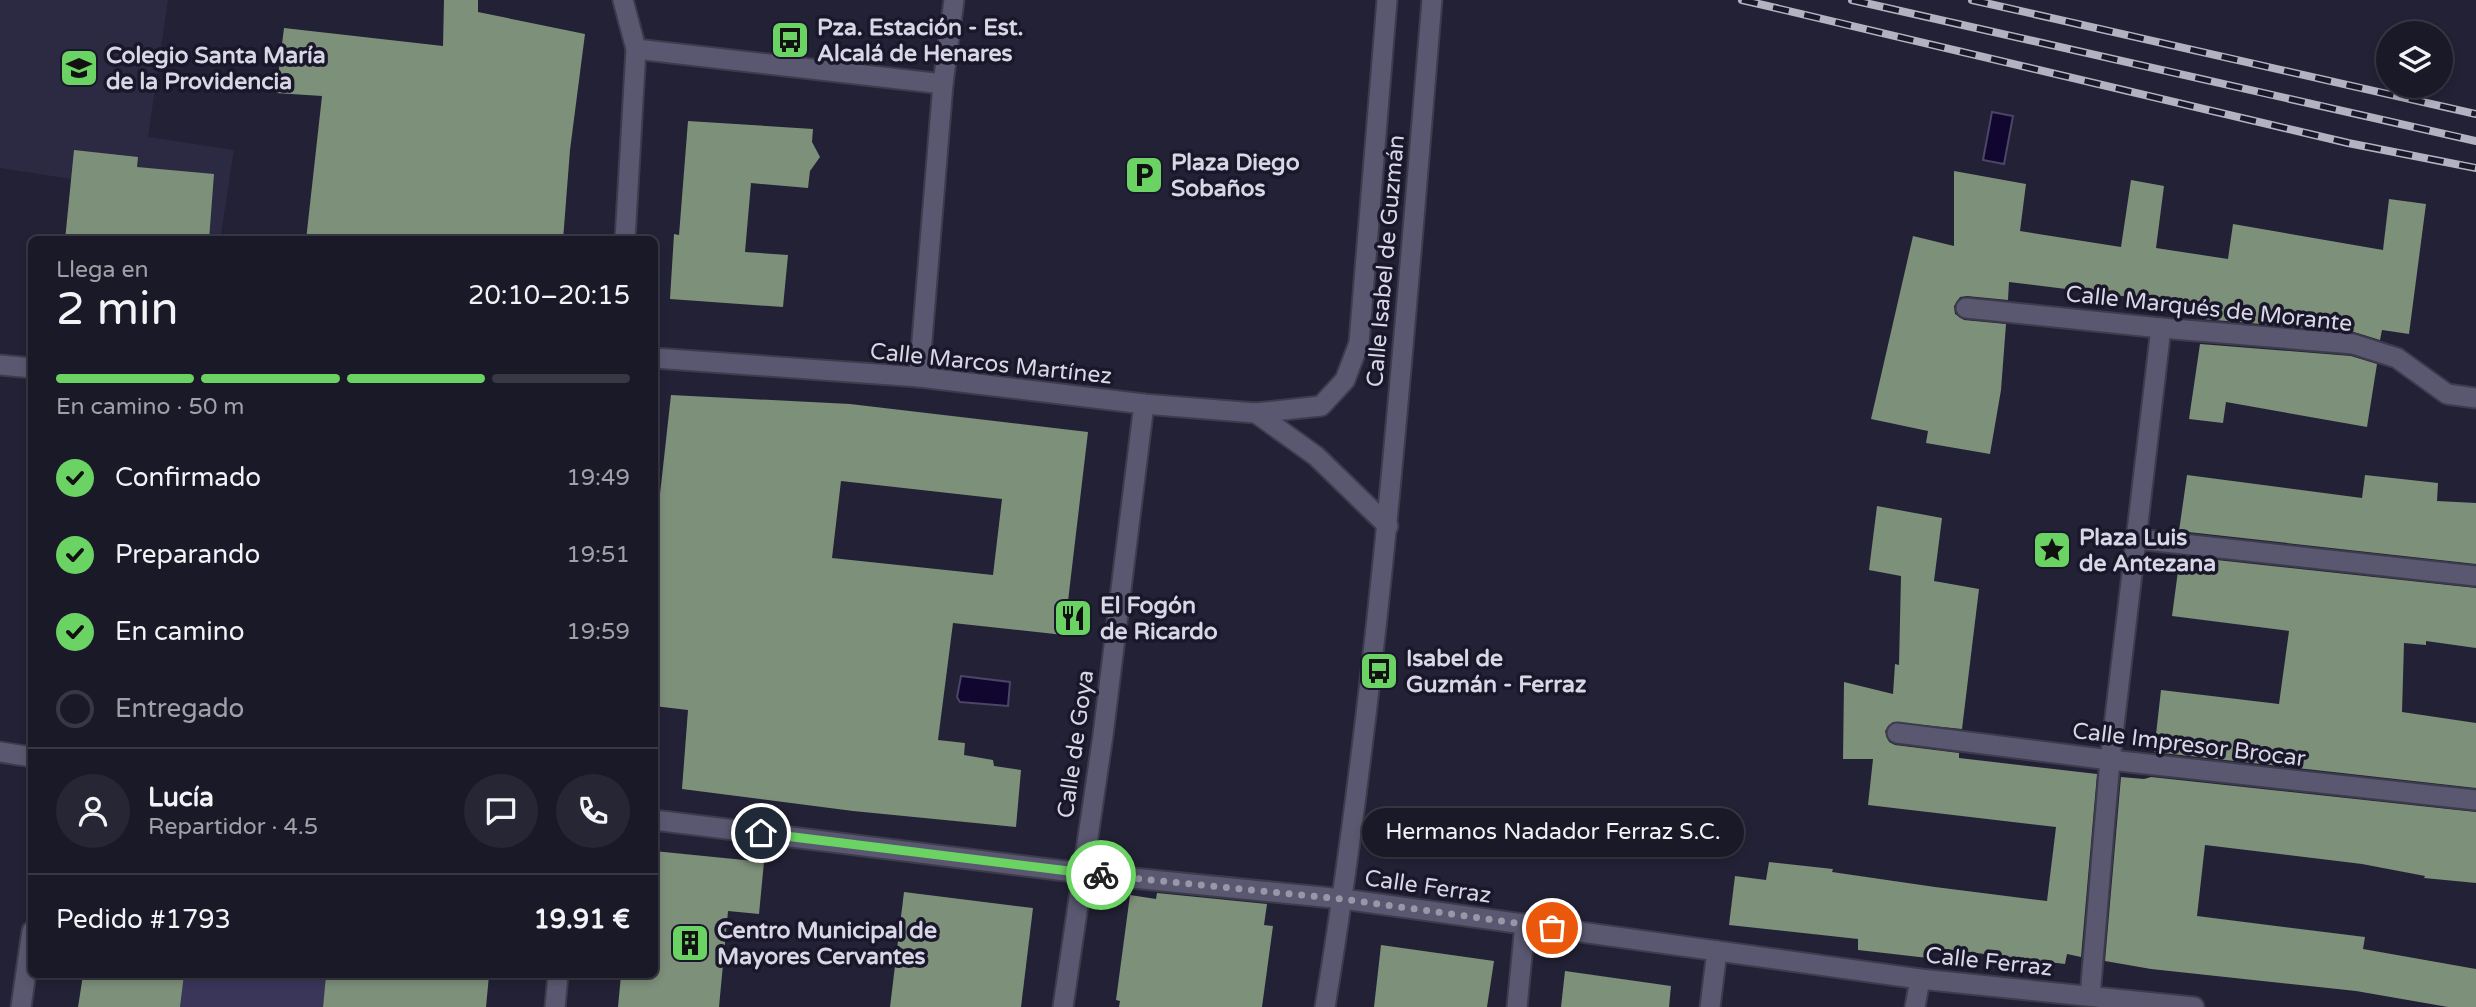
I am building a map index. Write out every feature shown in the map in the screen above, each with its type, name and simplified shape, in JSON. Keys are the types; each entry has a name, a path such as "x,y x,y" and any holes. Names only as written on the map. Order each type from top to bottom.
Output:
{"street":[{"path":"623,0 636,50 625,236"},
{"path":"919,377 943,84 954,0"},
{"name":"Calle Isabel de Guzmán","path":"1321,406 1345,380 1359,343 1387,0"},
{"name":"Calle Isabel de Guzmán","path":"1325,1007 1343,899 1388,526 1432,0"},
{"path":"636,50 943,84"},
{"name":"Calle Marqués de Morante","path":"1966,308 2353,344 2398,358 2447,394 2476,398"},
{"path":"2090,996 2110,760 2161,328"},
{"name":"Calle Marcos Martínez","path":"658,358 919,377 1144,404 1256,413 1321,406"},
{"path":"0,365 28,368"},
{"name":"Calle de Goya","path":"1063,1007 1102,735 1144,404"},
{"path":"1256,413 1316,456 1388,526"},
{"path":"2137,539 2476,576"},
{"name":"Calle Impresor Brocar","path":"1898,733 2110,760 2476,800"},
{"path":"0,752 28,756"},
{"name":"Calle Ferraz","path":"658,820 1082,873 1343,899 1920,979 2194,1007"},
{"path":"1517,1007 1525,924"},
{"path":"1710,1007 1717,951"},
{"path":"21,1007 28,958"},
{"path":"555,1007 558,978"},
{"path":"1915,1007 1920,979"}],"shaded area":[{"name":"Colegio Santa María de la Providencia","path":"0,0 168,0 148,137 234,150 221,236 126,236 71,179 0,168"},
{"path":"1992,112 2013,116 2004,164 1983,160"},
{"path":"961,676 1010,682 1008,706 960,702 957,697"},
{"path":"184,978 326,978 323,1007 180,1007"}],"building":[{"path":"444,0 478,0 478,12 585,34 570,150 563,236 306,236 322,96 276,93 284,28 443,46"},
{"path":"688,121 813,129 812,142 820,157 810,171 808,188 751,183 745,252 788,255 783,307 670,299 674,234 679,235"},
{"path":"74,150 138,157 137,167 214,174 209,236 65,236"},
{"path":"1954,171 2026,184 2020,231 2121,247 2131,180 2164,186 2156,248 2228,259 2233,224 2383,250 2389,199 2426,204 2409,334 2382,330 2380,340 2354,332 2203,319 2205,309 2193,307 2194,305 2009,282 2008,300 1967,296 1960,297 1954,306 1955,314 1964,320 2006,324 2001,390 1990,454 1926,443 1928,431 1871,419 1913,236 1954,246"},
{"path":"2200,344 2351,356 2377,364 2367,427 2226,402 2223,423 2189,419"},
{"path":"671,395 850,404 1088,432 1064,635 953,623 938,740 965,743 964,755 993,760 994,766 1021,770 1016,827 853,811 682,789 688,710 658,706 658,512","holes":["841,481 1002,499 993,575 832,558"]},
{"path":"2187,475 2362,498 2365,475 2438,483 2437,501 2476,503 2476,564 2179,531"},
{"path":"1877,506 1942,518 1934,581 1979,589 1962,729 1893,722 1885,731 1889,742 1959,753 1959,758 2097,774 2081,957 2067,954 2065,964 1929,947 1928,958 1858,950 1858,939 1729,925 1735,876 1766,880 1769,862 2047,901 2056,827 1868,805 1873,759 1843,759 1844,682 1893,694 1895,664 1899,665 1901,576 1869,570"},
{"path":"2180,556 2476,588 2476,648 2426,641 2426,645 2404,643 2402,712 2476,723 2476,788 2154,752 2161,690 2279,704 2289,631 2172,616"},
{"path":"2121,777 2151,777 2476,812 2476,883 2424,878 2425,876 2362,864 2205,845 2197,916 2365,937 2363,949 2476,969 2476,1007 2448,1007 2356,991 2151,969 2105,961"},
{"path":"658,851 764,862 759,914 728,911 719,1007 618,1007 621,978 658,978"},
{"path":"904,892 1033,908 1021,1007 890,1007"},
{"path":"1157,893 1267,904 1264,925 1273,926 1262,1007 1119,1007 1120,1001 1116,1000 1130,895 1156,899"},
{"path":"1381,945 1494,961 1487,1007 1374,1007"},
{"path":"1565,971 1671,986 1669,1007 1561,1007"},
{"path":"83,978 184,978 180,1007 78,1007"},
{"path":"326,978 489,978 486,1007 323,1007"}],"railway":[{"path":"1742,0 2348,143 2476,168"},
{"path":"1852,0 2476,141"},
{"path":"1972,0 2476,114"}],"way so far":[{"path":"1101,875 1343,899 1552,928"}],"place":[{"name":"Pza. Estación - Est. Alcalá de Henares","path":"790,40"},
{"name":"Colegio Santa María de la Providencia","path":"79,68"},
{"name":"Plaza Diego Sobaños","path":"1144,175"},
{"name":"Plaza Luis de Antezana","path":"2052,550"},
{"name":"El Fogón de Ricardo","path":"1073,618"},
{"name":"Isabel de Guzmán - Ferraz","path":"1379,671"},
{"name":"Hermanos Nadador Ferraz S.C.","path":"1552,928"},
{"name":"Centro Municipal de Mayores Cervantes","path":"690,943"}],"route":[{"path":"761,833 1101,875"}]}
